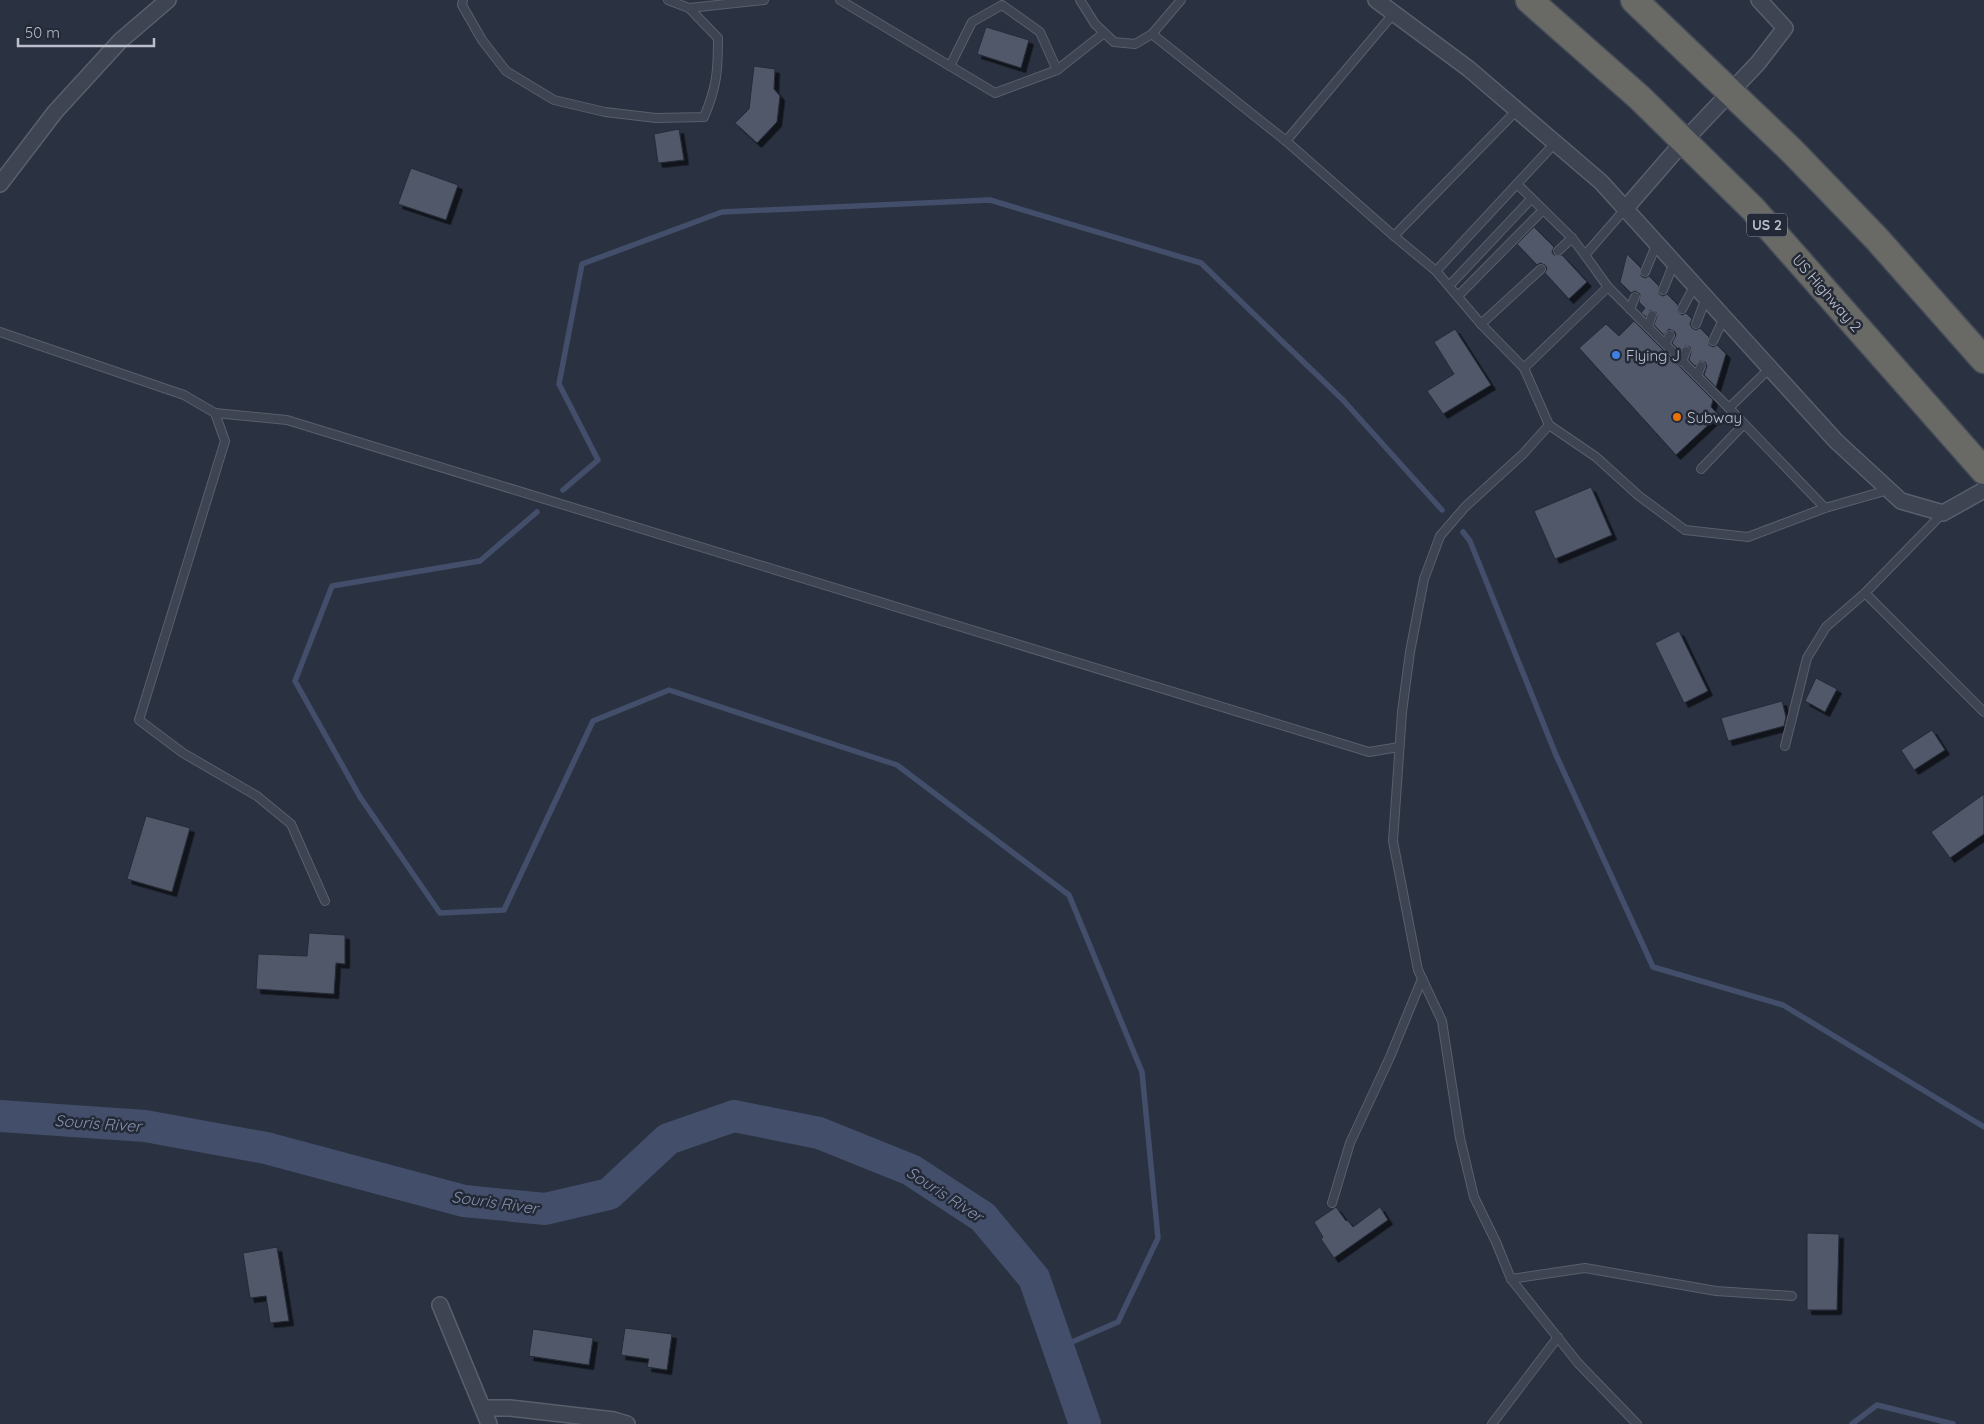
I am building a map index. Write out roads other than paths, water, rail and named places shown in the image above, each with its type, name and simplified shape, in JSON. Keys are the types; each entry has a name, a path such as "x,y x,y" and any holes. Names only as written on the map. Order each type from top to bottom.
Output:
{"highway":[{"name":"US Highway 2","path":"1529,0 1610,70 1753,209 1984,471"},
{"path":"1634,0 1792,151 1870,233 1984,360"}],"street":[{"path":"0,184 68,98 120,41 168,0"},
{"path":"1376,0 1468,68 1600,182 1836,441 1901,501 1943,513 1984,490"},
{"path":"1626,209 1684,141 1758,63 1785,28 1759,0"},
{"path":"440,1305 489,1424"},
{"path":"483,1408 519,1409 614,1420 627,1424"}],"lane":[{"path":"463,0 462,5 482,40 506,71 554,100 606,112 656,118 704,116 714,93 718,70 718,38 689,8 668,0"},
{"path":"689,8 764,0"},
{"path":"840,0 995,93 1057,70 1104,33"},
{"path":"1080,0 1095,24 1114,42 1135,44 1152,34 1181,0"},
{"path":"950,66 972,22 1002,5 1040,32 1057,70"},
{"path":"1286,141 1394,13"},
{"path":"1152,34 1286,141 1394,236 1436,270 1482,324 1524,368 1549,425 1596,457 1639,496 1685,530 1748,537 1825,508 1888,490"},
{"path":"1394,236 1517,110"},
{"path":"1436,270 1555,143"},
{"path":"1517,184 1572,238 1608,287 1729,408 1825,508"},
{"path":"1449,286 1531,199"},
{"path":"1585,255 1626,209"},
{"path":"1458,296 1543,210"},
{"path":"1558,251 1572,238"},
{"path":"1645,272 1657,243"},
{"path":"1663,290 1674,263"},
{"path":"1482,324 1541,269"},
{"path":"1682,309 1695,285"},
{"path":"1524,368 1608,287"},
{"path":"1630,309 1635,297"},
{"path":"1696,324 1706,298"},
{"path":"1648,327 1652,315"},
{"path":"1713,341 1724,318"},
{"path":"0,332 184,395 216,413 287,420 1369,752 1400,747"},
{"path":"1666,344 1670,335"},
{"path":"1682,362 1686,351"},
{"path":"1697,376 1701,366"},
{"path":"1729,408 1770,368"},
{"path":"216,413 225,441 139,720 183,753 257,796 291,824 325,901"},
{"path":"1701,469 1744,424"},
{"path":"1549,425 1524,454 1465,507 1440,536 1424,579 1410,652 1393,841 1418,970 1442,1021 1460,1138 1474,1197 1496,1242 1511,1280 1578,1363 1637,1424"},
{"path":"1785,746 1807,658 1826,627 1865,593 1943,513"},
{"path":"1865,593 1984,712"},
{"path":"1332,1203 1350,1143 1390,1057 1422,979"},
{"path":"1511,1280 1585,1268 1716,1291 1792,1296"},
{"path":"1492,1424 1558,1337"}],"waterway":[{"path":"563,490 598,460 559,384 582,264 722,212 990,200 1201,263 1343,400 1442,510"},
{"path":"537,512 480,561 332,586 295,681 360,797 440,913 504,910 593,721 669,690 897,765 1069,895 1142,1072 1158,1238 1118,1322 1058,1348"},
{"path":"1463,532 1470,541 1556,755 1653,967 1783,1005 1984,1127"},
{"name":"Souris River","path":"0,1116 145,1126 266,1148 464,1201 545,1209 609,1194 668,1139 734,1116 819,1133 911,1170 983,1217 1034,1278 1085,1424"},
{"path":"1852,1424 1877,1405 1953,1424"}],"place":[{"name":"Flying J","path":"1616,355"},
{"name":"Subway","path":"1677,417"}]}
